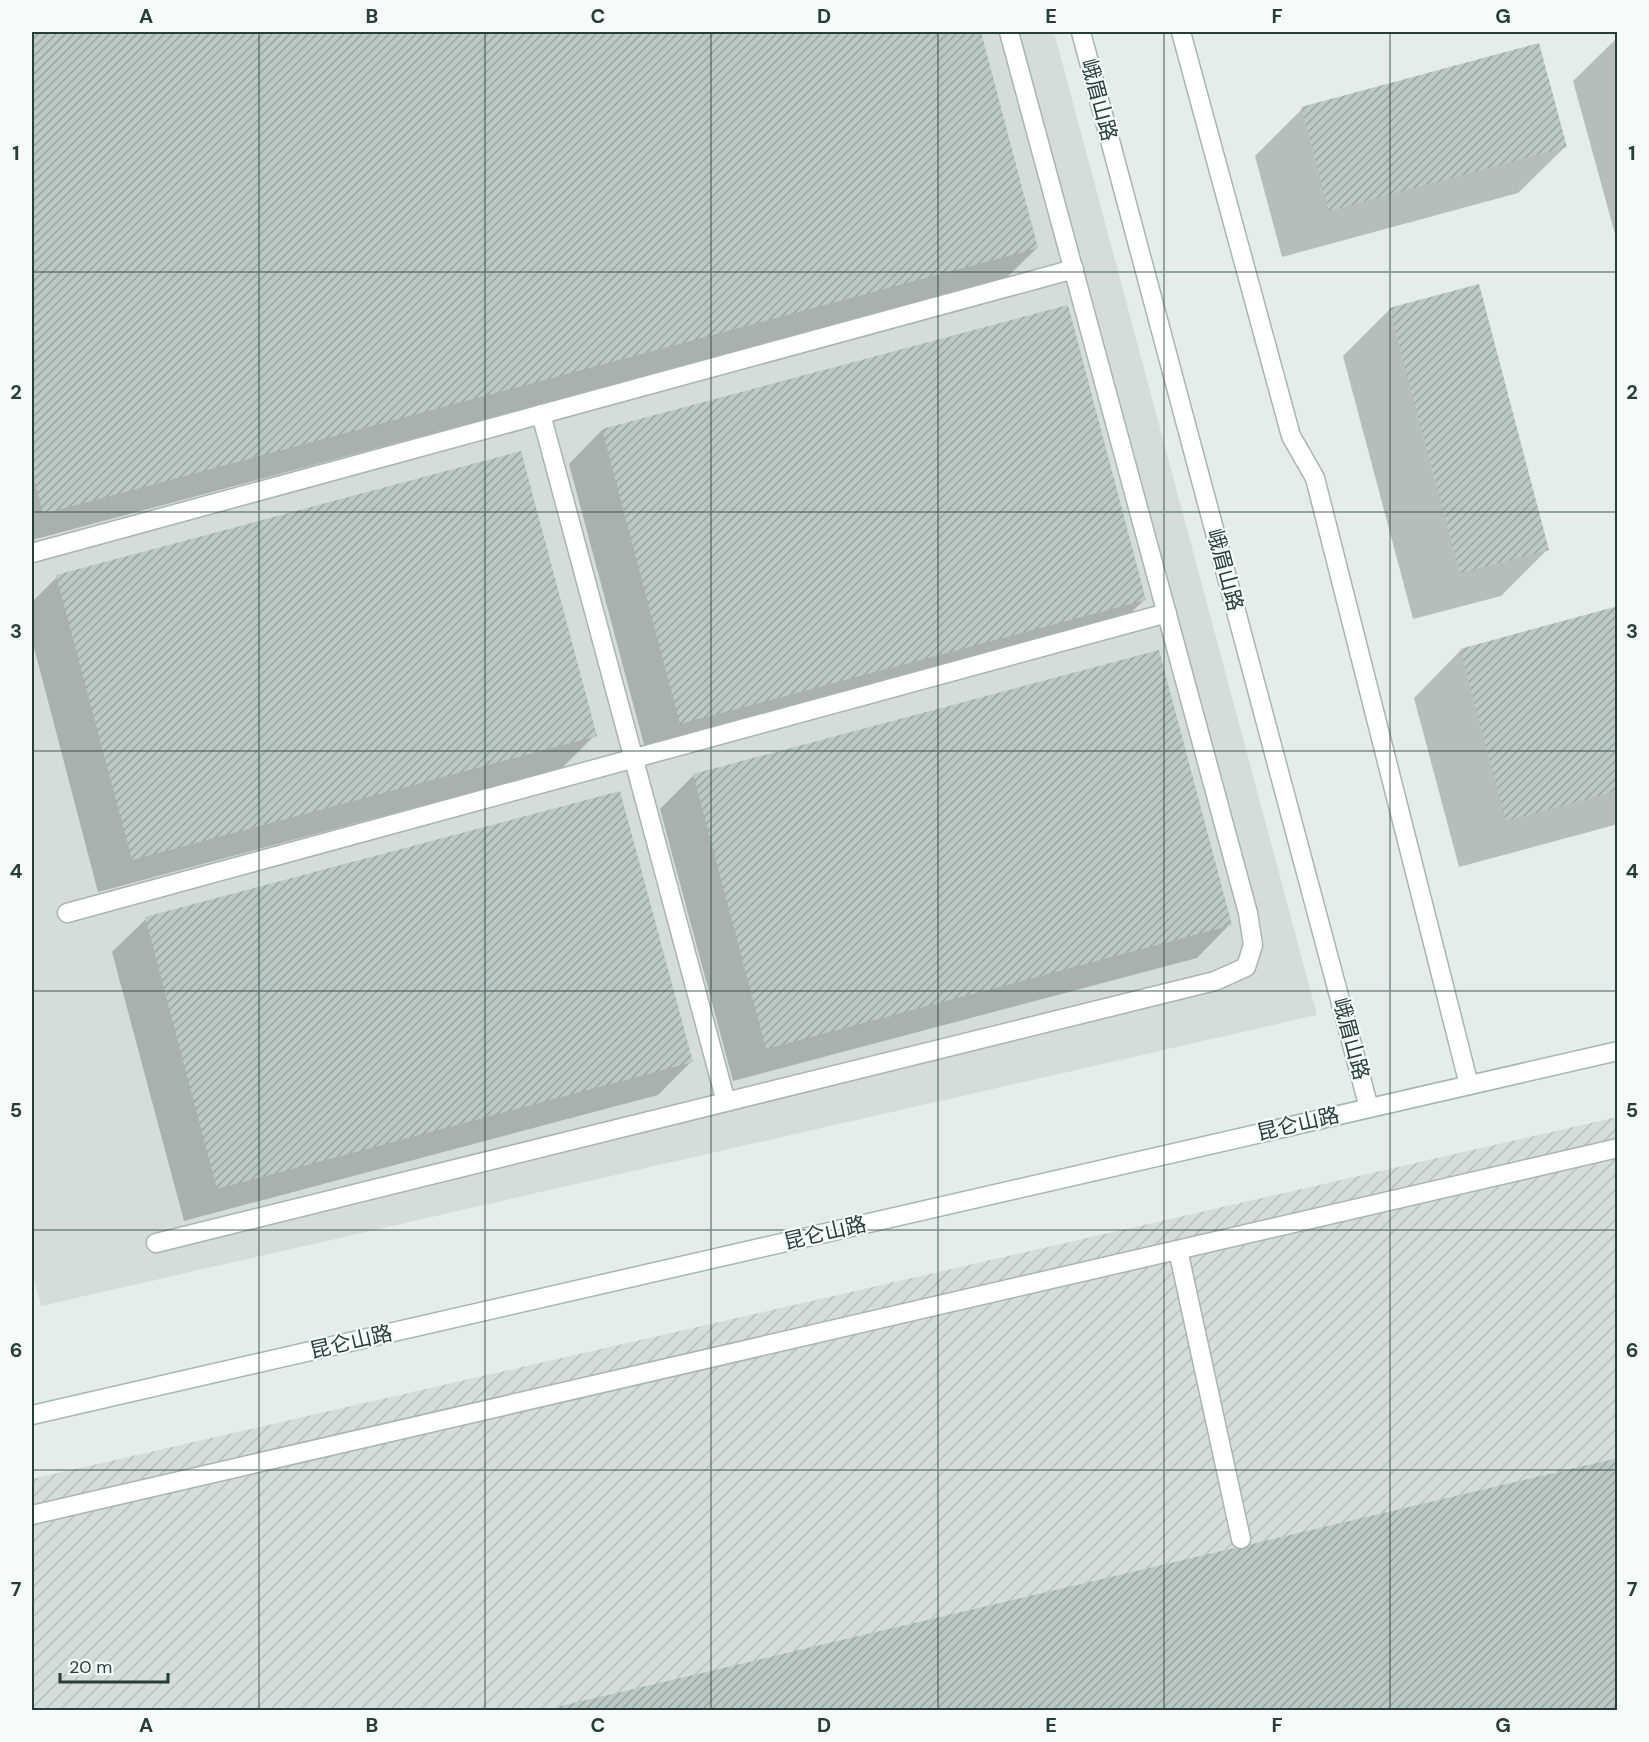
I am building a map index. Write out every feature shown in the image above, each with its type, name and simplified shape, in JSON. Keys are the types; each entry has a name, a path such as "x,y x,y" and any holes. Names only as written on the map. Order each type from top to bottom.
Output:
{"street":[{"path":"156,1243 1215,981 1246,967 1253,945 1248,913 1009,32"},
{"name":"峨眉山路","path":"1081,32 1369,1108"},
{"path":"1181,32 1291,436 1315,478 1469,1085"},
{"path":"32,553 1074,269"},
{"path":"541,414 726,1102"},
{"path":"66,913 1167,613"},
{"name":"昆仑山路","path":"32,1415 1617,1051"},
{"path":"32,1515 1617,1148"},
{"path":"1178,1250 1241,1539"}],"shaded area":[{"path":"32,32 1054,32 1317,1015 41,1306 32,1272"},
{"path":"1617,1117 1617,1710 32,1710 32,1479"}],"building":[{"path":"32,32 981,32 1038,248 43,514 32,471"},
{"path":"1539,43 1567,147 1329,211 1301,107"},
{"path":"1479,284 1549,550 1460,573 1389,308"},
{"path":"1068,305 1146,600 680,724 602,429"},
{"path":"521,451 597,736 132,860 56,575"},
{"path":"1618,606 1618,791 1506,821 1460,649"},
{"path":"1159,650 1232,925 766,1049 693,774"},
{"path":"620,791 693,1062 217,1189 145,917"},
{"path":"1618,1458 1618,1710 544,1710"}]}
